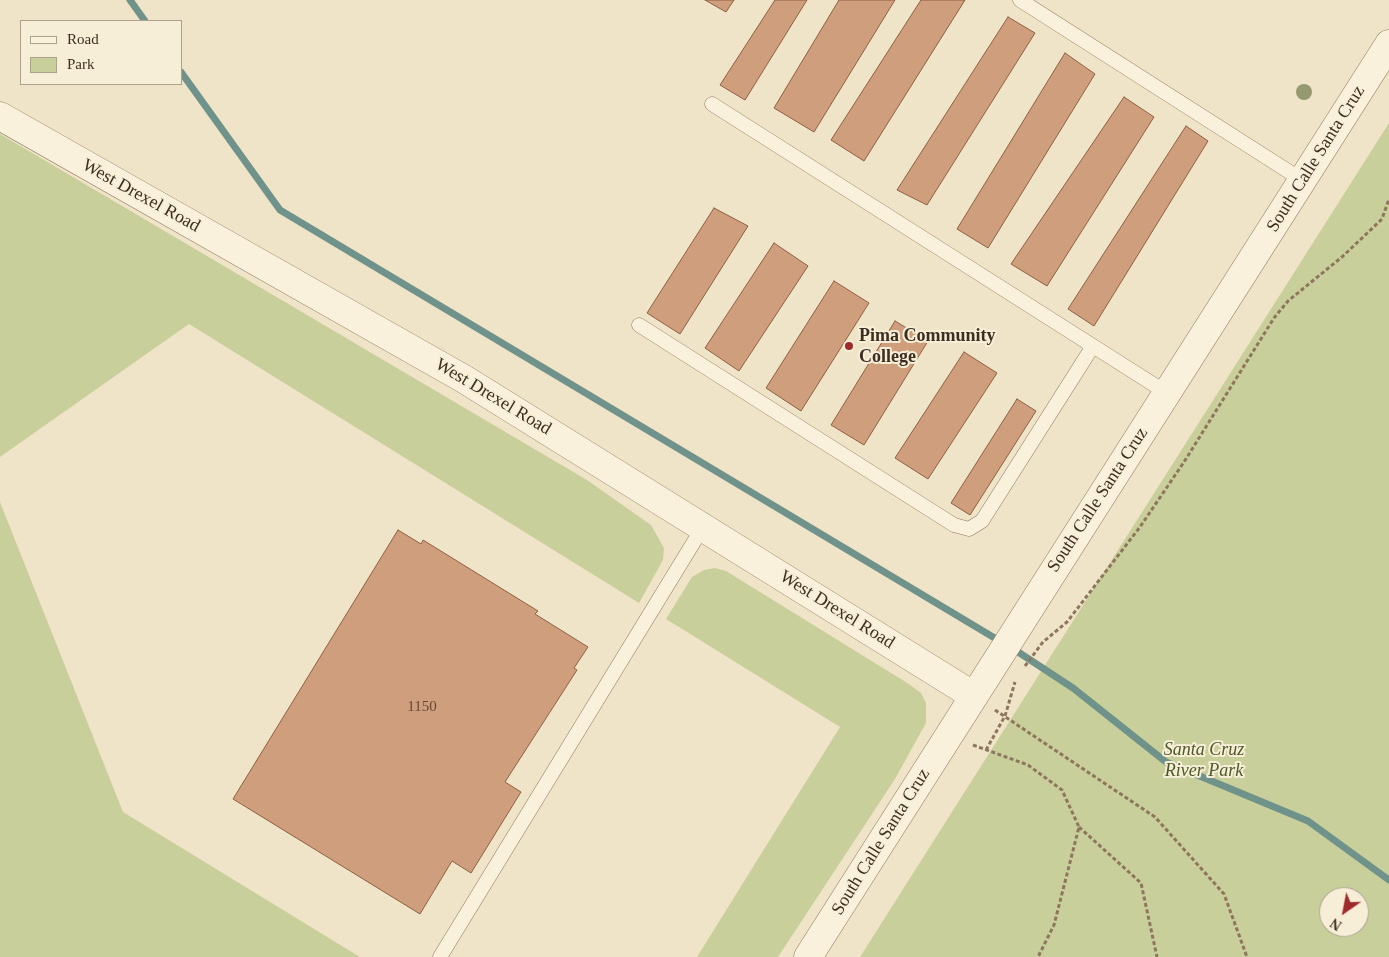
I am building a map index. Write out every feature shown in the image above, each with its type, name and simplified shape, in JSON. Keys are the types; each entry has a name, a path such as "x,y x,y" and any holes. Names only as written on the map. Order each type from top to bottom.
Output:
{"street":[{"name":"South Calle Santa Cruz","path":"808,957 974,696 1006,670 1018,625 1389,44"},
{"name":"West Drexel Road","path":"0,116 456,374 974,696"}],"lane":[{"path":"1020,0 1302,180"},
{"path":"712,104 1167,393"},
{"path":"639,325 939,516 962,528 969,529 982,521 1093,346"},
{"path":"440,957 703,527"}],"path":[{"path":"1020,673 1043,642 1072,616 1140,527 1184,462 1274,318 1288,301 1342,257 1382,218 1389,199"},
{"path":"986,750 1005,716 1006,670"},
{"path":"974,696 1155,817 1224,894 1246,957"},
{"path":"973,745 1028,765 1062,790 1079,827 1141,883 1157,957"},
{"path":"1038,957 1054,925 1079,827"}],"green space":[{"name":"Santa Cruz River Park","path":"1389,123 1389,957 860,957"},
{"path":"0,134 587,480 651,525 664,548 663,560 639,603 189,324 0,457"},
{"path":"0,502 123,812 360,957 0,957"},
{"path":"715,568 726,571 909,684 921,693 926,703 926,723 895,779 778,957 697,957 840,727 666,619 692,577 704,570"}],"building":[{"path":"705,0 734,0 726,12"},
{"path":"775,0 807,0 745,100 720,85"},
{"path":"839,0 895,0 814,132 774,108"},
{"path":"921,0 965,0 864,161 831,140"},
{"path":"1008,17 1035,33 927,205 897,190"},
{"path":"1065,53 1095,74 988,248 957,229"},
{"path":"1124,97 1154,117 1047,286 1011,264"},
{"path":"1186,126 1208,141 1094,326 1068,309"},
{"path":"714,208 748,226 680,334 647,313"},
{"path":"774,243 808,266 739,371 705,348"},
{"path":"834,281 869,303 801,411 766,388"},
{"path":"895,321 928,341 864,445 831,425"},
{"path":"964,352 997,373 928,479 895,458"},
{"path":"1017,399 1036,411 970,515 951,503"},
{"path":"398,530 421,544 423,540 538,611 535,614 588,647 574,668 577,670 505,782 521,792 471,873 452,861 420,914 233,799"}],"waterway":[{"path":"130,0 144,20"},
{"path":"182,73 280,210 1003,643"},
{"path":"1012,648 1073,688 1166,762 1308,821 1389,880"}],"place":[{"name":"Pima Community College","path":"849,346"}]}
